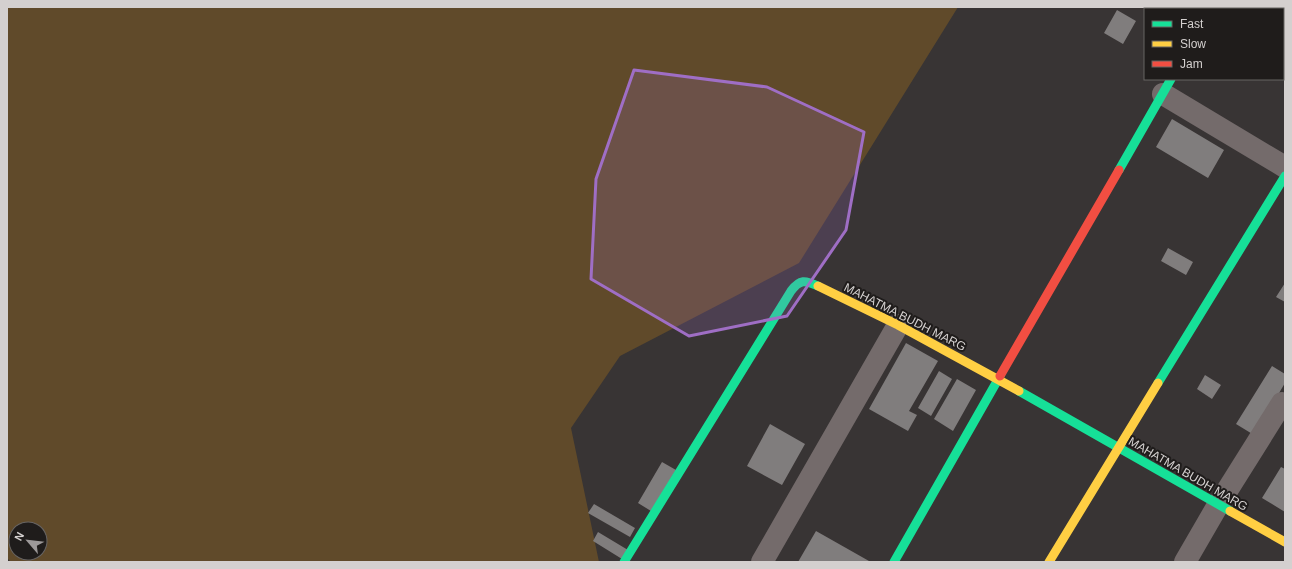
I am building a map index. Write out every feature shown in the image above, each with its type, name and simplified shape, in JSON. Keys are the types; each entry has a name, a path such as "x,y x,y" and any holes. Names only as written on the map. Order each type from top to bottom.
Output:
{"street":[{"path":"894,562 1167,86 1285,167"},
{"path":"1049,562 1285,176"},
{"name":"MAHATMA BUDH MARG","path":"624,562 795,285 800,281 809,282 898,326 998,379 1285,542"},
{"path":"762,562 898,326"},
{"path":"1185,562 1218,505 1284,402"}],"highlighted area":[{"path":"634,70 767,87 864,132 846,230 787,316 689,336 591,279 596,179"}],"shaded area":[{"path":"7,7 958,7 799,263 620,356 571,428 599,562 11,562 10,561 48,561 48,521 8,521 8,559"}],"building":[{"path":"1117,10 1136,21 1123,44 1104,33"},
{"path":"1172,119 1224,150 1208,178 1156,147"},
{"path":"1168,248 1193,262 1186,275 1161,261"},
{"path":"1285,283 1285,302 1276,297"},
{"path":"906,343 938,361 909,411 917,415 908,431 869,409"},
{"path":"1272,366 1285,374 1285,383 1254,435 1236,424"},
{"path":"939,371 952,379 931,416 918,408"},
{"path":"1205,375 1221,385 1212,399 1197,389"},
{"path":"957,379 976,390 953,431 934,419"},
{"path":"770,424 805,444 782,485 747,466"},
{"path":"662,462 676,470 651,511 638,503"},
{"path":"1281,467 1285,469 1285,512 1262,498"},
{"path":"594,504 635,528 630,537 588,513"},
{"path":"816,531 869,561 869,562 798,562"},
{"path":"598,532 628,550 622,559 593,541"}],"traffic: fast":[{"path":"1119,170 1170,80"},
{"path":"1158,383 1285,176"},
{"path":"624,562 791,291 797,284 803,282 818,286"},
{"path":"894,562 1000,376"},
{"path":"1019,391 1230,511"}],"traffic: slow":[{"path":"818,286 898,325 1019,391"},
{"path":"1049,562 1158,383"},
{"path":"1230,511 1285,542"}],"traffic: jam":[{"path":"1000,376 1119,170"}]}
